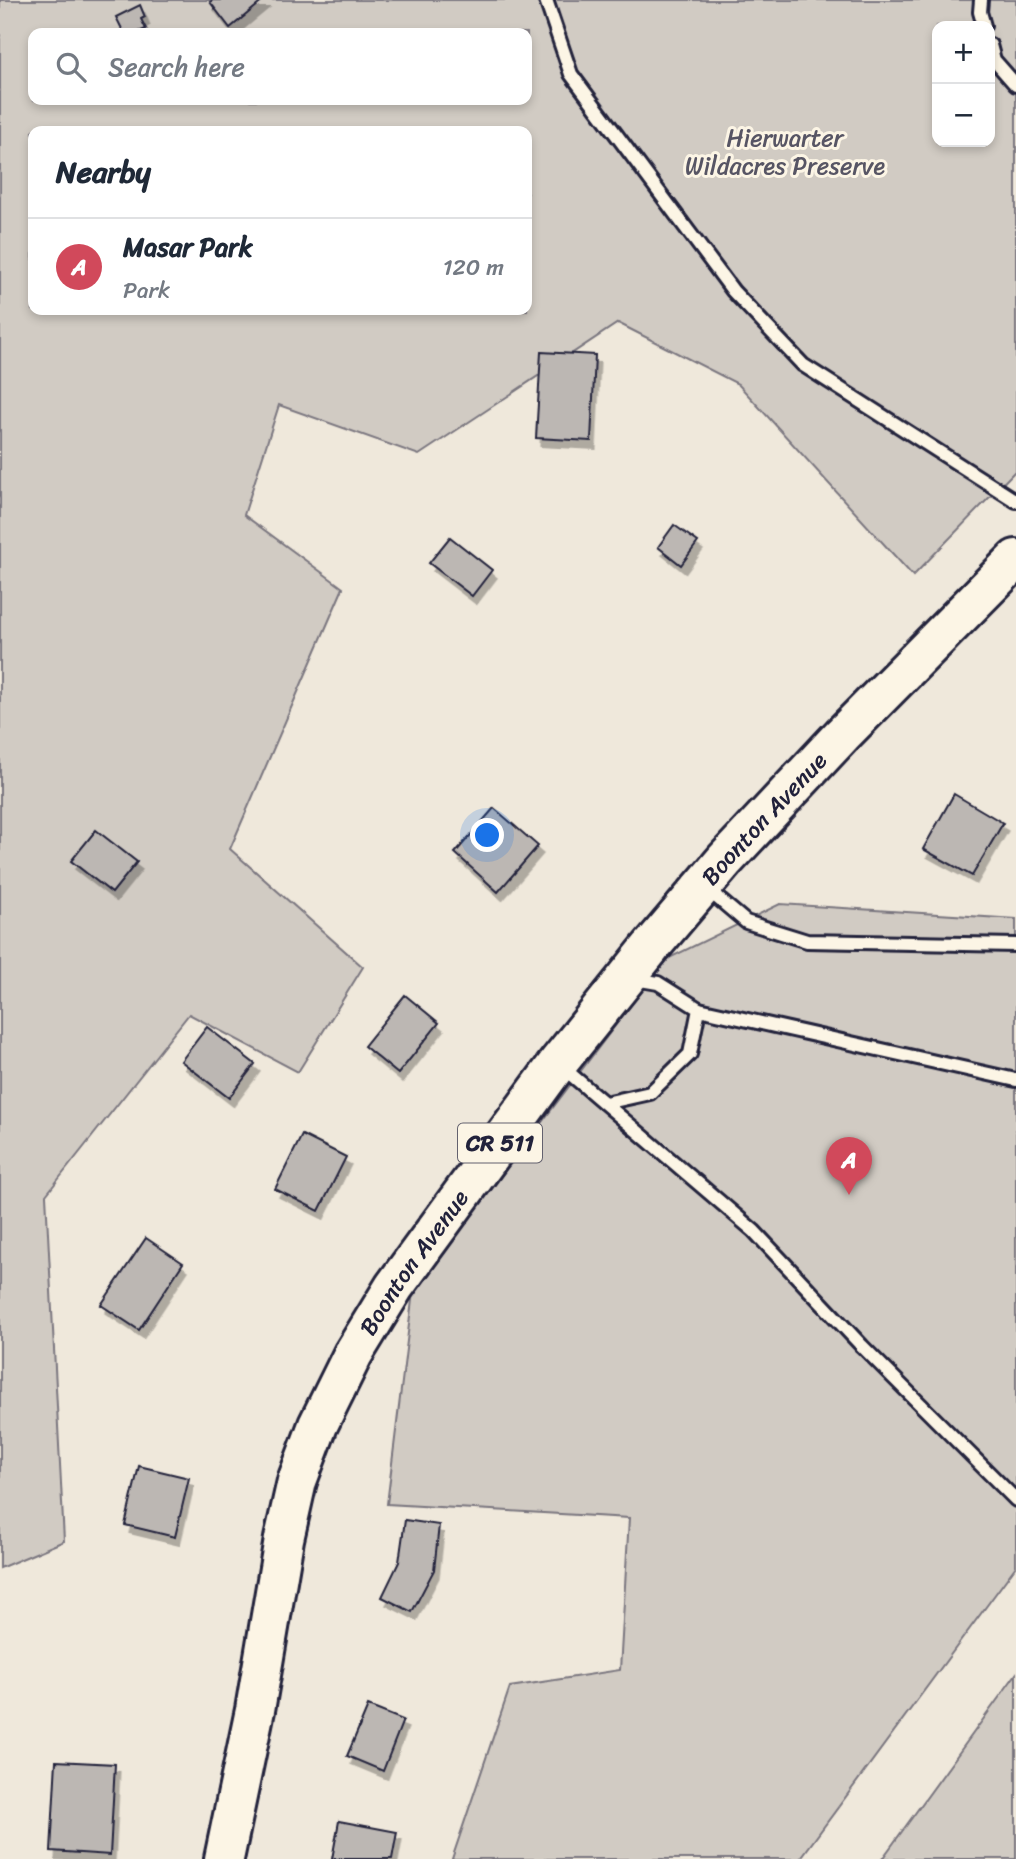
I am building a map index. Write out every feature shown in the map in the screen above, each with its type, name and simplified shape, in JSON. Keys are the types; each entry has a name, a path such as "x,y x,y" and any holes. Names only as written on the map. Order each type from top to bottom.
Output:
{"main road":[{"name":"Boonton Avenue","path":"224,1859 255,1710 284,1539 297,1481 318,1425 353,1354 394,1287 558,1063 649,967 725,860 842,735 1016,559"}],"lane":[{"path":"546,0 571,74 733,291 803,365 1016,501"},
{"path":"981,0 983,21"},
{"path":"995,61 1016,85"},
{"path":"704,887 746,922 807,941 1016,945"},
{"path":"649,967 699,1009 1016,1080"},
{"path":"605,1102 650,1093 690,1054 699,1009"},
{"path":"558,1063 754,1231 862,1346 1016,1500"}],"green space":[{"name":"Hierwarter Wildacres Preserve","path":"0,0 1016,0 1016,470 913,576 738,384 618,323 419,455 279,405 244,515 343,588 230,849 363,967 298,1072 189,1014 46,1195 64,1541 0,1568"},
{"path":"780,904 1016,919 1016,1566 800,1859 452,1859 510,1687 620,1670 629,1518 387,1504 413,1292 665,960"},
{"path":"1016,1674 1016,1859 882,1859"}],"building":[{"path":"264,0 230,28 210,2"},
{"path":"140,5 145,17 141,19 146,28 122,28 116,17"},
{"path":"541,352 595,355 591,441 536,438"},
{"path":"674,525 698,542 681,565 658,547"},
{"path":"450,537 492,570 472,596 429,563"},
{"path":"954,794 1003,823 972,876 923,849"},
{"path":"494,808 538,846 498,892 455,853"},
{"path":"96,830 137,862 112,893 71,861"},
{"path":"405,995 439,1023 398,1074 364,1046"},
{"path":"207,1027 255,1064 229,1098 181,1061"},
{"path":"302,1135 346,1157 319,1211 275,1189"},
{"path":"146,1238 183,1263 139,1330 101,1305"},
{"path":"139,1466 189,1478 175,1537 125,1525"},
{"path":"405,1520 439,1525 434,1570 412,1612 382,1597 399,1562"},
{"path":"368,1706 403,1720 383,1771 347,1756"},
{"path":"56,1761 115,1764 110,1855 51,1851"},
{"path":"339,1821 397,1832 392,1859 332,1859"}],"place":[{"name":"Masar Park","path":"849,1195"}]}
